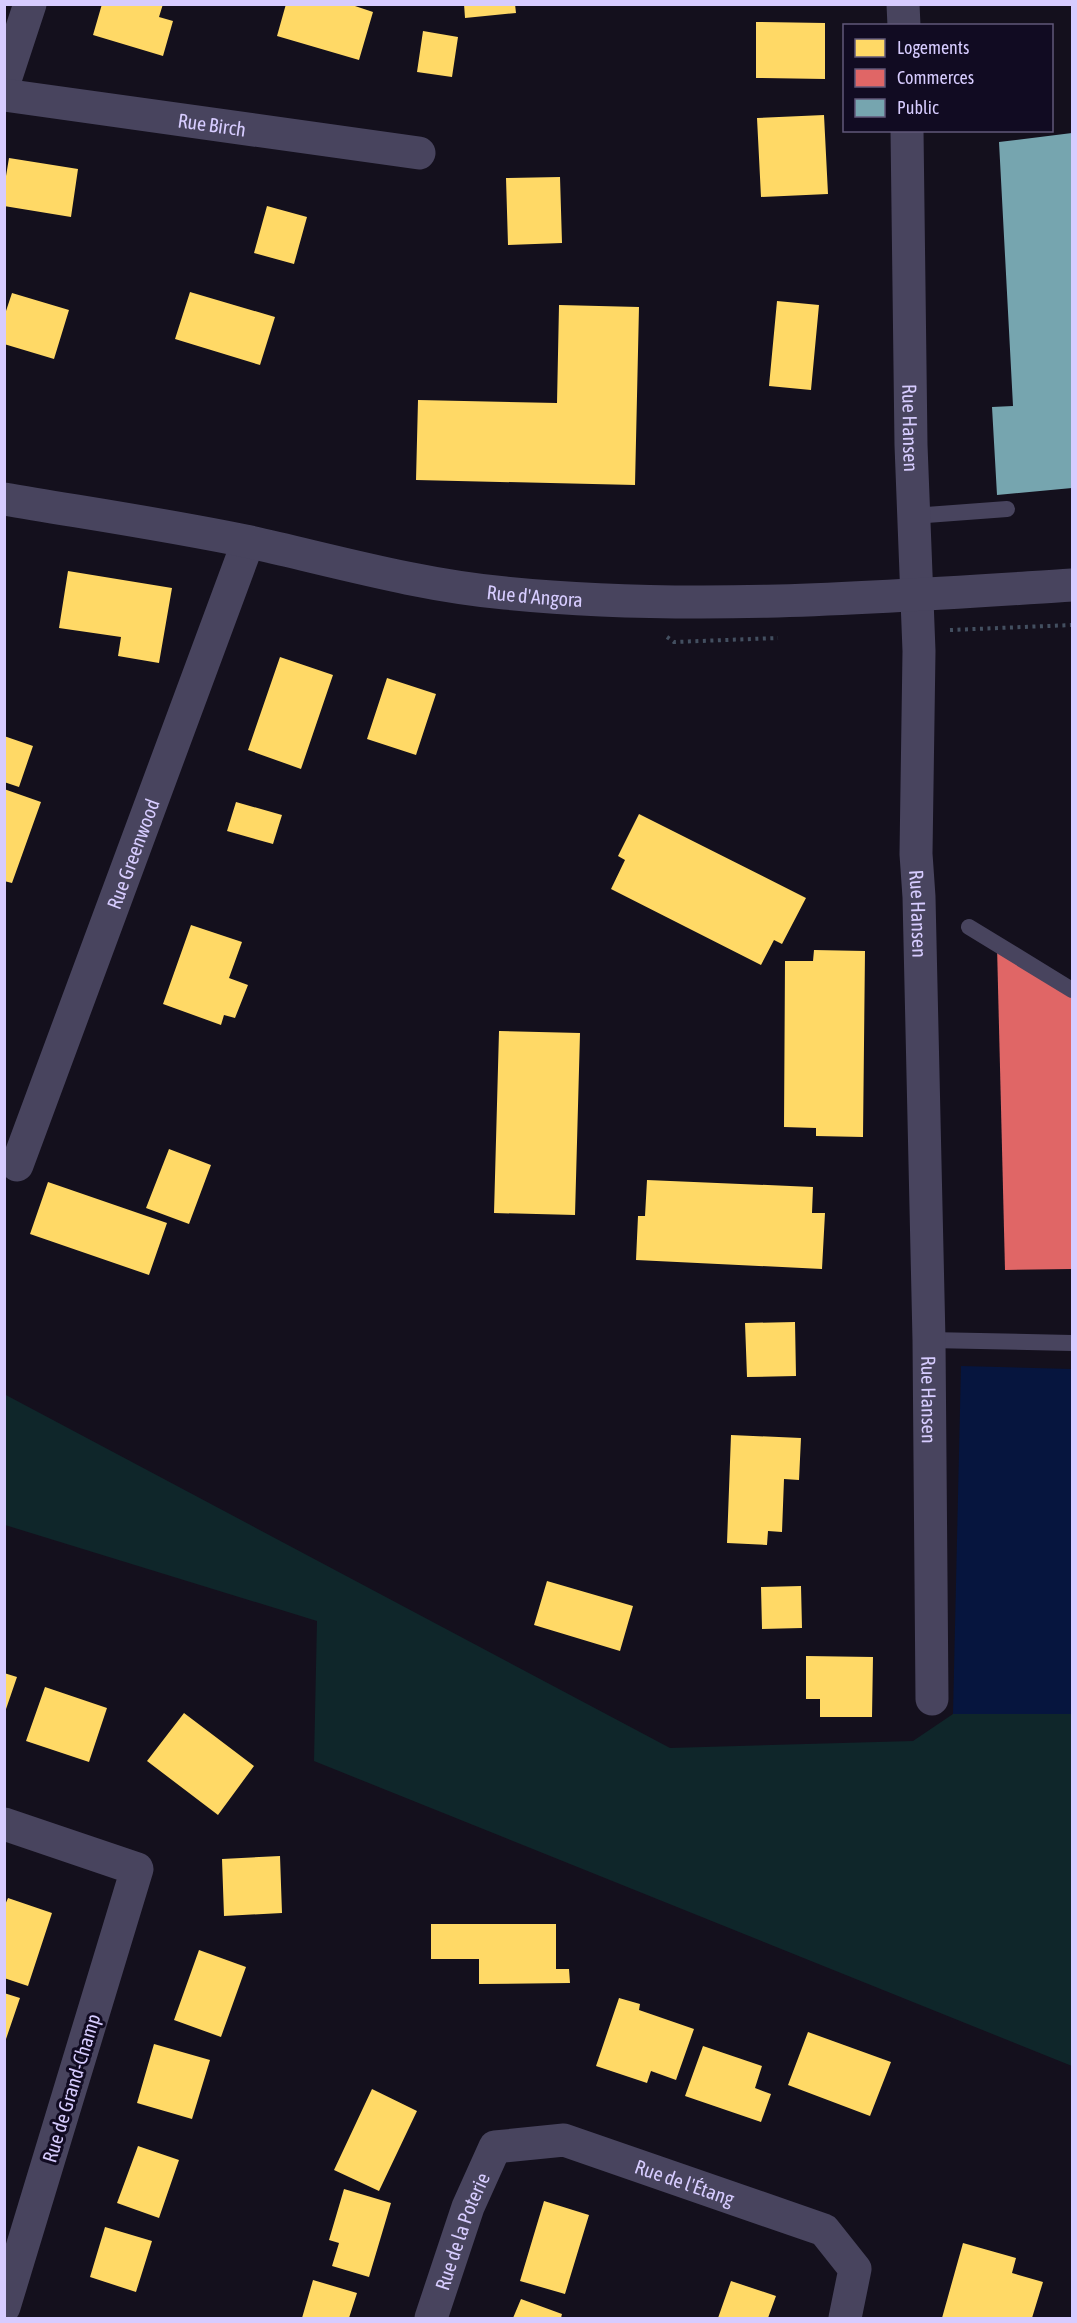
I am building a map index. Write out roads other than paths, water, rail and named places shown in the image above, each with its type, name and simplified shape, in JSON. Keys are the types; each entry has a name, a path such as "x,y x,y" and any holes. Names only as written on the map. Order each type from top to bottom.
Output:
{"street":[{"path":"4,83 30,4"},
{"path":"903,4 904,24"},
{"name":"Rue Birch","path":"4,95 419,153"},
{"name":"Rue Hansen","path":"907,132 913,516 919,651 916,854 919,897 929,1340 932,1698"},
{"name":"Rue d'Angora","path":"4,499 248,542 415,581 502,593 570,599 622,602 710,602 917,595 1072,585"},
{"name":"Rue Greenwood","path":"17,1166 248,542"},
{"name":"Rue de Grand-Champ","path":"4,1824 137,1869 4,2307"},
{"name":"Rue de l'Étang","path":"495,2147 564,2140 824,2230 855,2269 845,2319"},
{"name":"Rue de la Poterie","path":"431,2319 468,2207 495,2147"}],"lane":[{"path":"913,516 1007,509"},
{"path":"969,927 1072,990"},
{"path":"929,1340 1072,1343"}],"water":[{"path":"961,1366 1072,1369 1072,1714 953,1714"}]}
